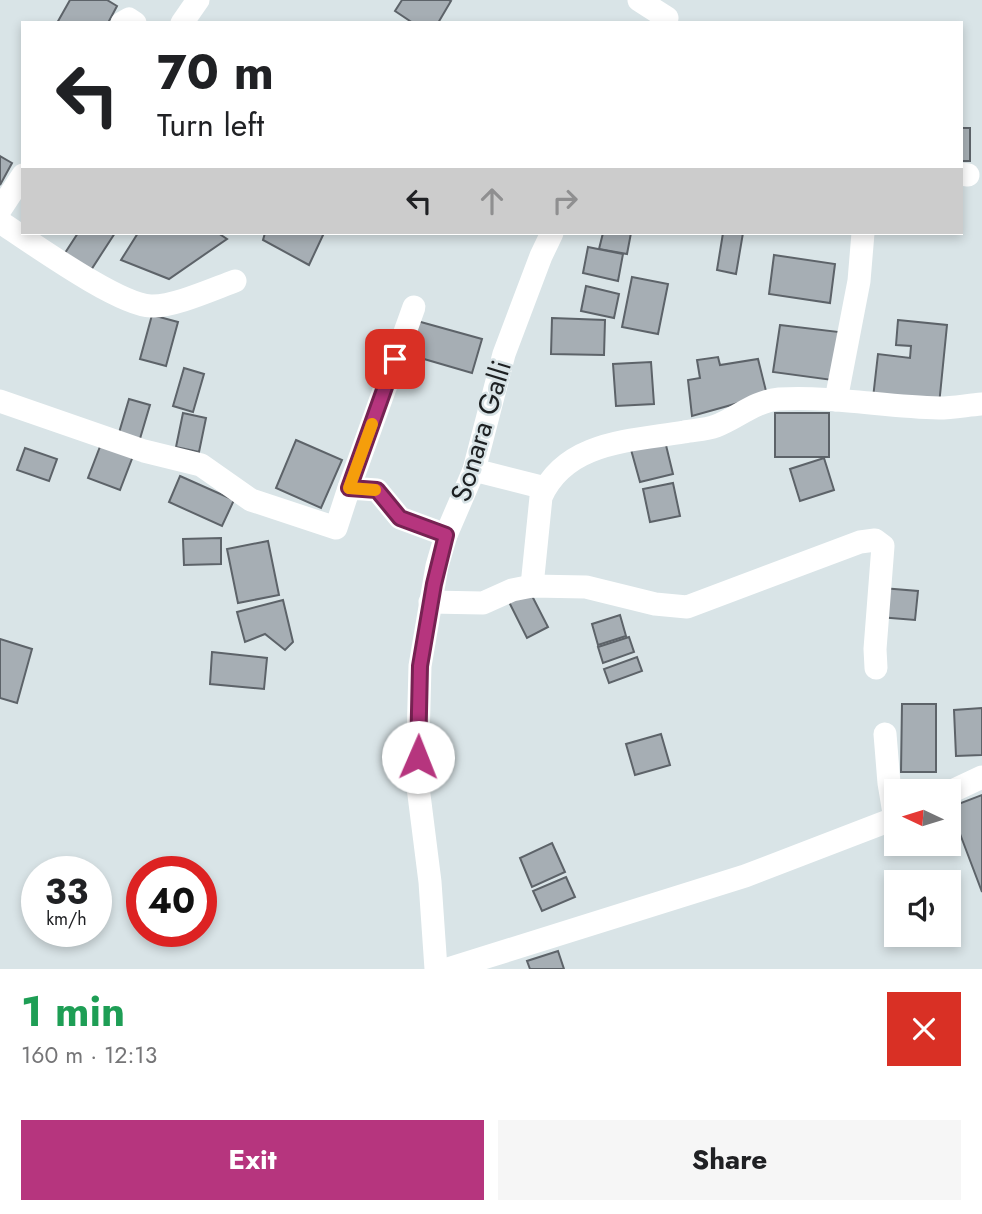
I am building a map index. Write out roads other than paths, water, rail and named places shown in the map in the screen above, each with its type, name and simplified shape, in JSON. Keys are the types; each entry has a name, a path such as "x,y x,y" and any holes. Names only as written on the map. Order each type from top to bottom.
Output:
{"street":[{"path":"183,21 198,0"},
{"path":"639,0 669,13"},
{"path":"0,210 21,178"},
{"path":"0,222 21,235"},
{"path":"21,235 125,299 152,306 235,281"},
{"name":"Sonara Galli","path":"436,969 430,882 417,779 420,666 430,602 446,535 474,470 504,354 551,235"},
{"path":"836,400 859,281 863,235"},
{"path":"0,401 144,452 201,465 251,500 336,528 414,307"},
{"path":"531,586 541,497 545,488 549,480 564,466 595,448 715,426 754,406 776,399 836,400 941,408 982,404"},
{"path":"474,470 545,488"},
{"path":"349,488 377,490 400,518 446,535"},
{"path":"430,602 483,603 512,590 531,586 586,587 655,604 687,607 860,542 875,540 883,545 876,668"},
{"path":"885,734 889,779"},
{"path":"961,787 982,777"},
{"path":"448,969 746,876 884,822"}]}
